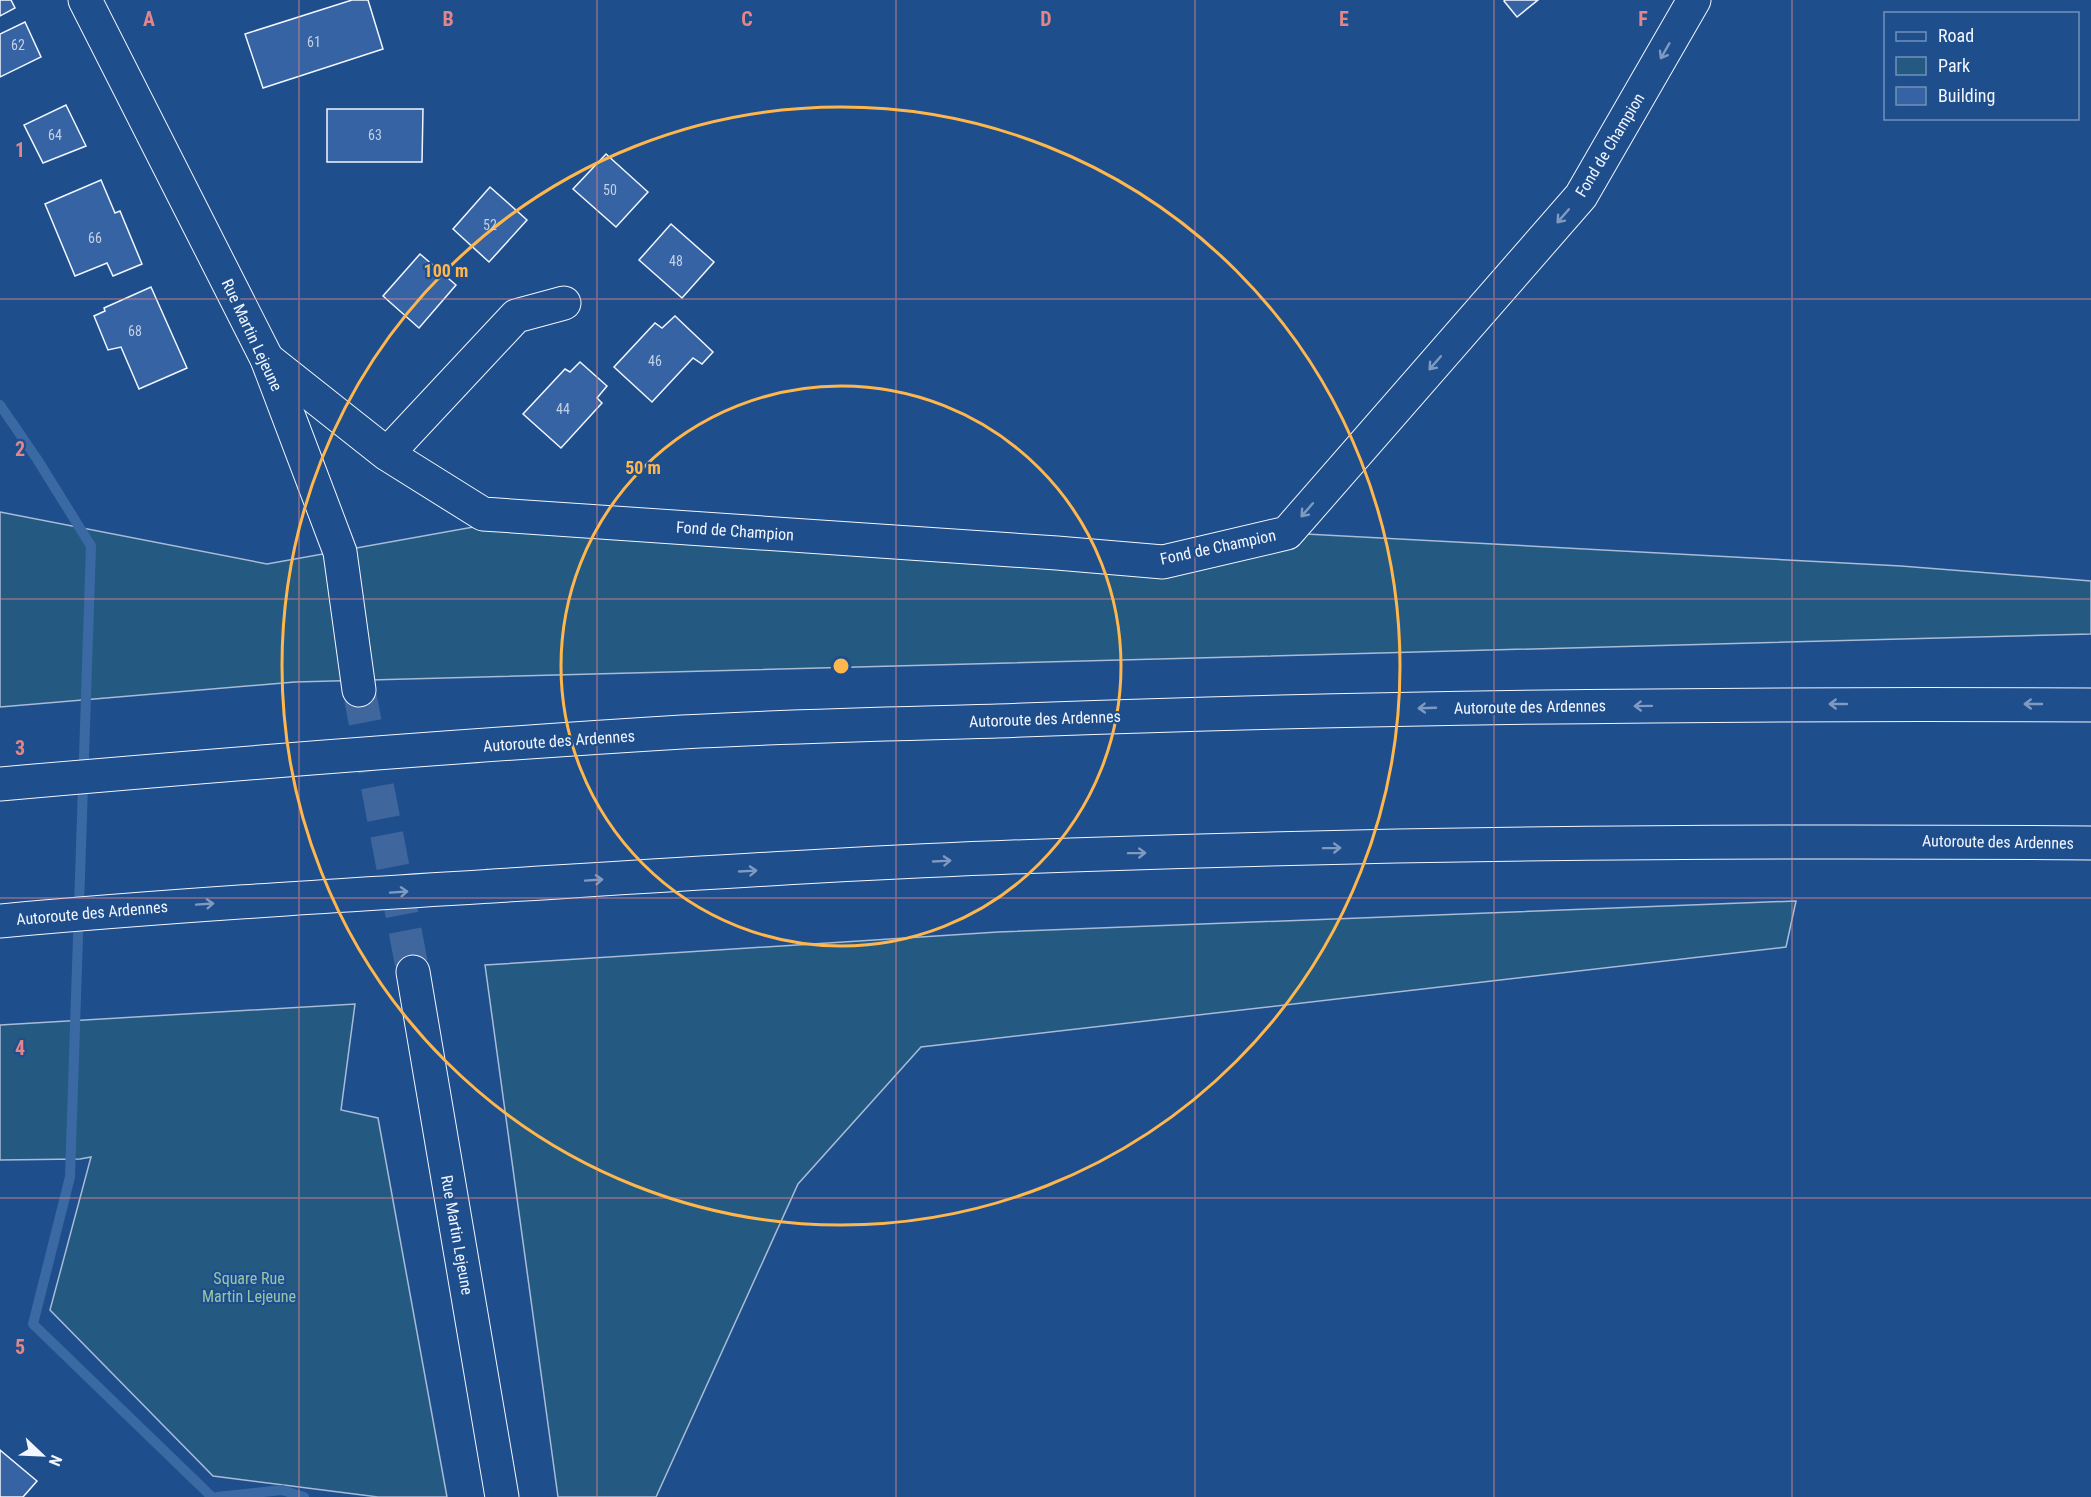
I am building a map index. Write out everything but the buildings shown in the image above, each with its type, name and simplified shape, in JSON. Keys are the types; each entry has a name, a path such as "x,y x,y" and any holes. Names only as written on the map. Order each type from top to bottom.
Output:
{"main road":[{"name":"Rue Martin Lejeune","path":"85,0 267,359 340,552 359,690"},
{"name":"Fond de Champion","path":"267,359 387,454 483,514 1163,562 1287,533 1581,196 1694,0"},
{"path":"387,454 516,316 564,303"},
{"name":"Autoroute des Ardennes","path":"0,784 203,766 710,731 1465,707 1834,704 2091,705"},
{"name":"Autoroute des Ardennes","path":"0,921 165,906 689,874 1069,855 1462,845 1809,840 2091,843"},
{"name":"Rue Martin Lejeune","path":"413,972 502,1497"}],"green space":[{"path":"0,512 267,564 479,526 1163,562 1287,533 1901,566 2091,581 2091,634 295,682 0,707"},
{"path":"1796,901 1786,947 921,1047 798,1184 656,1497 558,1497 485,965 998,932"},
{"name":"Square Rue Martin Lejeune","path":"355,1004 341,1110 378,1118 447,1497 378,1497 213,1476 50,1310 91,1157 0,1160 0,1025"}],"waterway":[{"path":"0,405 37,459 91,546 70,1177 33,1324 212,1497"},
{"path":"217,1497 282,1490 304,1497"}],"tunnel":[{"path":"359,690 413,972"}]}
